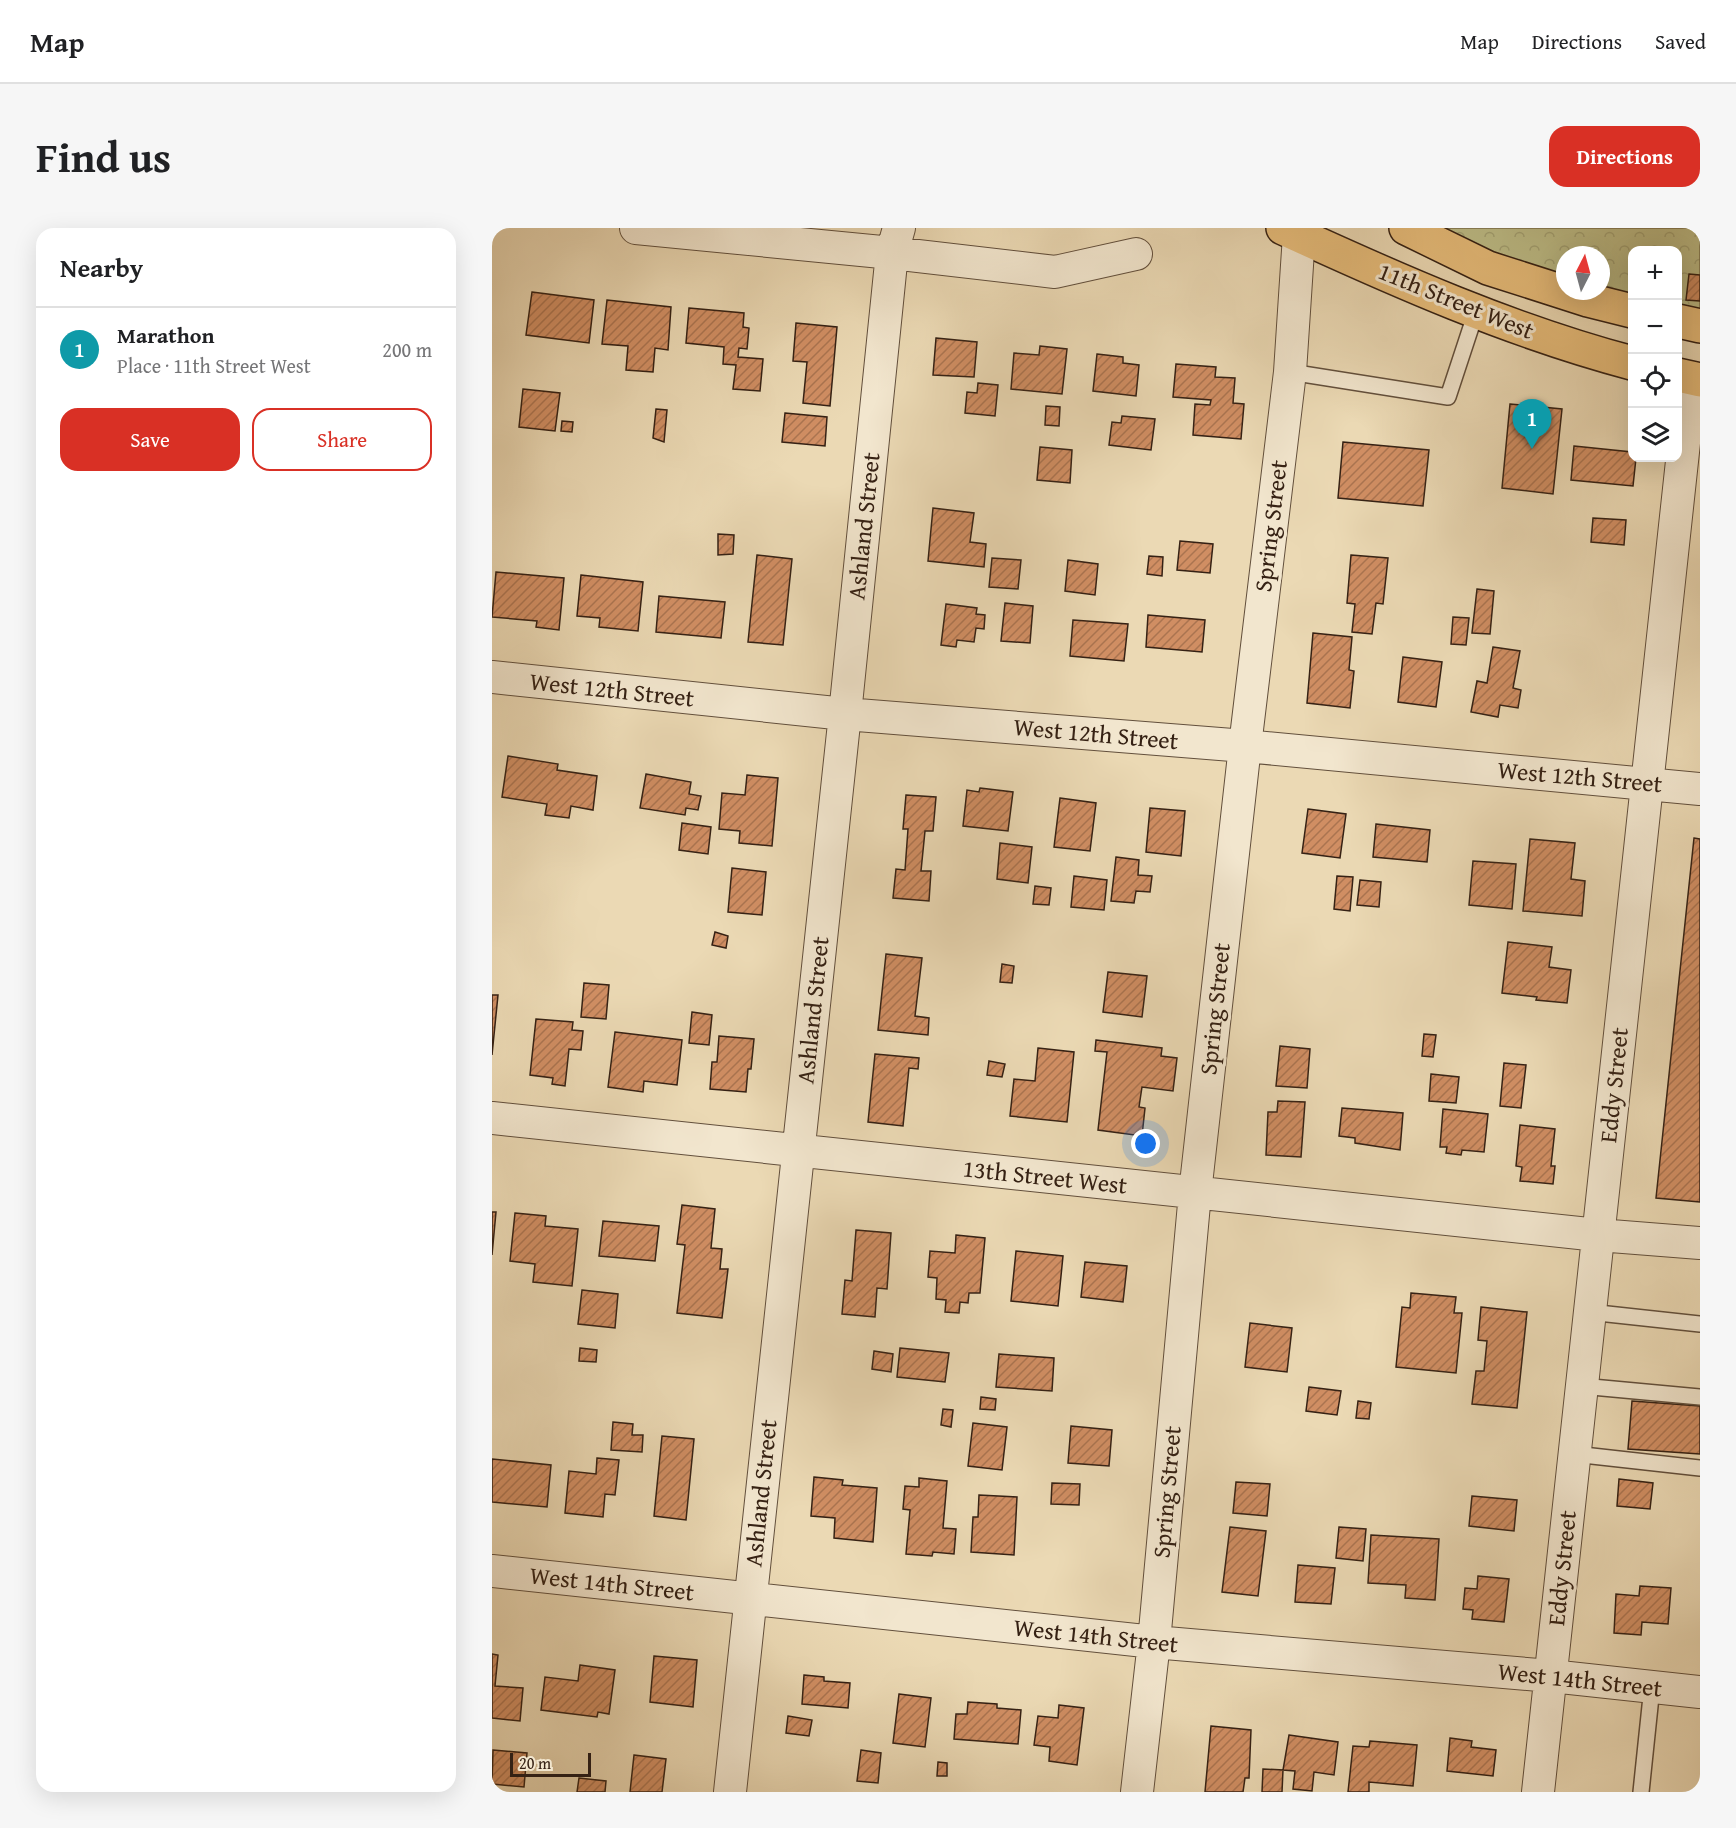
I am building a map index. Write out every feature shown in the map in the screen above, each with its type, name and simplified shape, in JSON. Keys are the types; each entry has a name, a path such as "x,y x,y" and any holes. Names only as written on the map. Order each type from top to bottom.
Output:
{"highway":[{"path":"1406,228 1488,268 1588,300 1628,310"},
{"name":"11th Street West","path":"1295,230 1476,312 1581,349 1628,362"},
{"path":"1682,322 1700,326"}],"street":[{"path":"636,228 895,240 1055,272 1136,254"},
{"name":"Spring Street","path":"1137,1792 1154,1642 1195,1193 1290,372 1295,230"},
{"name":"Ashland Street","path":"729,1792 895,240"},
{"name":"Eddy Street","path":"1538,1792 1648,783 1693,429 1689,378"},
{"name":"West 12th Street","path":"492,677 845,714 1245,746 1700,789"},
{"name":"13th Street West","path":"492,1118 1598,1235 1700,1243"},
{"name":"West 14th Street","path":"492,1571 1154,1642 1551,1676 1700,1692"}],"lane":[{"path":"1290,372 1448,398 1476,312"},
{"path":"1589,1312 1700,1324"},
{"path":"1581,1386 1700,1397"},
{"path":"1574,1454 1700,1468"},
{"path":"1641,1792 1652,1687"}],"green space":[{"path":"1406,228 1700,228 1700,326 1682,322 1682,246 1628,246 1628,310 1588,300 1610,300 1610,246 1556,246 1556,290 1488,268"}],"building":[{"path":"1689,274 1700,275 1700,301 1686,300"},
{"path":"532,292 594,300 589,343 526,335"},
{"path":"607,300 671,307 668,350 655,348 653,372 626,370 628,346 602,344"},
{"path":"689,308 744,313 743,327 749,328 747,349 739,348 738,357 763,359 760,391 733,389 736,365 723,364 724,347 686,343"},
{"path":"796,323 837,327 830,406 803,403 807,362 793,361"},
{"path":"936,338 977,342 974,377 933,375"},
{"path":"1040,346 1067,349 1062,394 1011,389 1014,353 1039,355"},
{"path":"1097,354 1123,357 1123,363 1139,365 1136,396 1093,391"},
{"path":"1176,364 1216,367 1215,377 1235,378 1233,403 1244,404 1241,439 1193,435 1195,404 1210,405 1211,400 1173,397"},
{"path":"978,383 998,385 995,416 965,413 967,392 977,393"},
{"path":"523,389 560,393 555,431 519,427"},
{"path":"1510,404 1562,409 1553,494 1502,488"},
{"path":"1046,406 1060,407 1059,426 1045,425"},
{"path":"656,409 667,410 664,442 653,438"},
{"path":"785,413 827,417 825,446 782,442"},
{"path":"1122,416 1155,419 1151,450 1109,445 1112,422 1121,423"},
{"path":"562,421 573,422 572,432 561,431"},
{"path":"1343,442 1429,450 1423,506 1338,498"},
{"path":"1574,446 1628,452 1628,462 1636,462 1633,486 1571,480"},
{"path":"1040,447 1072,450 1070,483 1037,480"},
{"path":"933,508 974,513 970,542 986,544 984,567 928,561"},
{"path":"1593,518 1626,520 1624,545 1591,542"},
{"path":"718,534 734,535 733,554 718,555"},
{"path":"1180,541 1213,544 1210,573 1177,570"},
{"path":"757,555 792,559 783,645 748,642"},
{"path":"1351,555 1388,558 1383,604 1376,603 1372,634 1352,632 1355,604 1347,603"},
{"path":"1149,556 1163,557 1162,576 1147,574"},
{"path":"992,558 1021,560 1018,589 989,587"},
{"path":"1068,560 1098,564 1095,595 1065,591"},
{"path":"496,572 564,578 559,630 536,627 537,621 492,617"},
{"path":"581,575 643,582 638,631 599,627 600,618 577,616"},
{"path":"1477,589 1494,591 1490,634 1472,633"},
{"path":"659,596 725,602 721,638 656,632"},
{"path":"1005,603 1033,606 1030,643 1001,641"},
{"path":"946,604 977,608 976,614 985,615 984,629 976,628 974,642 957,640 956,647 941,645"},
{"path":"1148,615 1205,620 1202,652 1146,647"},
{"path":"1453,617 1469,618 1466,645 1451,644"},
{"path":"1073,620 1128,624 1124,661 1070,656"},
{"path":"1313,633 1352,637 1349,670 1354,671 1350,708 1307,703"},
{"path":"1493,647 1520,651 1513,688 1521,690 1518,708 1500,705 1498,717 1471,712 1477,681 1487,683"},
{"path":"1403,657 1442,662 1436,707 1398,702"},
{"path":"508,756 558,764 557,770 597,776 593,810 571,806 569,818 545,815 547,804 502,797"},
{"path":"646,774 691,782 689,794 701,796 698,810 686,808 685,815 640,808"},
{"path":"747,775 778,778 772,846 739,843 740,831 719,829 722,793 745,795"},
{"path":"980,788 1013,792 1008,831 963,826 967,790 979,792"},
{"path":"906,795 936,797 933,831 925,831 921,871 931,871 929,901 893,898 896,869 905,870 908,829 903,829"},
{"path":"1060,798 1096,803 1090,851 1054,847"},
{"path":"1150,808 1185,811 1181,856 1146,852"},
{"path":"1308,809 1346,814 1340,858 1302,853"},
{"path":"682,823 711,827 708,854 679,850"},
{"path":"1376,824 1430,830 1427,862 1373,857"},
{"path":"1694,838 1700,839 1700,1202 1656,1198"},
{"path":"1530,839 1575,843 1571,879 1585,881 1582,916 1523,911"},
{"path":"1000,843 1032,847 1028,883 997,879"},
{"path":"1116,857 1139,860 1138,875 1152,876 1150,892 1136,891 1134,903 1111,901"},
{"path":"1473,861 1516,864 1512,909 1469,905"},
{"path":"732,868 766,872 762,915 728,912"},
{"path":"1074,876 1107,880 1104,910 1071,907"},
{"path":"1337,876 1353,877 1350,911 1334,909"},
{"path":"1360,880 1381,882 1379,907 1357,905"},
{"path":"1035,886 1051,888 1049,905 1033,904"},
{"path":"715,932 728,936 726,948 712,945"},
{"path":"1508,942 1552,947 1549,967 1571,970 1567,1003 1502,993"},
{"path":"886,954 922,958 915,1016 929,1018 928,1035 878,1030"},
{"path":"1002,964 1014,966 1012,983 1000,982"},
{"path":"1108,972 1147,976 1142,1017 1103,1012"},
{"path":"584,983 609,985 606,1019 581,1017"},
{"path":"492,995 498,995 492,1055"},
{"path":"692,1012 712,1015 709,1045 689,1043"},
{"path":"536,1019 573,1022 572,1030 583,1031 581,1050 569,1049 565,1086 552,1084 553,1078 530,1075"},
{"path":"615,1032 682,1040 677,1085 644,1081 643,1092 608,1087"},
{"path":"1424,1034 1436,1035 1433,1057 1422,1056"},
{"path":"719,1036 754,1039 746,1092 710,1089 712,1062 717,1062"},
{"path":"1096,1040 1162,1048 1161,1056 1177,1058 1173,1091 1142,1087 1139,1107 1145,1108 1142,1136 1098,1130 1107,1052 1095,1051"},
{"path":"1280,1046 1310,1049 1307,1088 1276,1086"},
{"path":"1038,1048 1074,1052 1067,1122 1010,1116 1014,1079 1035,1081"},
{"path":"875,1054 919,1058 918,1069 909,1068 903,1126 868,1122"},
{"path":"989,1061 1005,1064 1002,1077 987,1075"},
{"path":"1504,1063 1526,1065 1521,1108 1500,1106"},
{"path":"1431,1074 1459,1077 1456,1103 1429,1101"},
{"path":"1278,1101 1305,1102 1301,1157 1266,1155 1268,1112 1277,1112"},
{"path":"1342,1108 1403,1113 1400,1150 1355,1143 1355,1138 1339,1136"},
{"path":"1443,1109 1488,1114 1484,1152 1462,1150 1461,1155 1446,1153 1447,1147 1440,1147"},
{"path":"1520,1125 1555,1129 1551,1166 1555,1166 1553,1184 1520,1181 1522,1167 1516,1166"},
{"path":"682,1205 715,1209 711,1248 722,1249 720,1269 728,1269 722,1318 677,1313 685,1245 677,1244"},
{"path":"492,1212 496,1212 492,1255"},
{"path":"515,1213 546,1216 545,1226 578,1229 572,1286 533,1282 535,1264 510,1261"},
{"path":"603,1221 659,1226 655,1261 599,1256"},
{"path":"856,1230 891,1233 887,1289 877,1288 875,1317 842,1314 845,1280 852,1281"},
{"path":"956,1235 985,1238 980,1293 969,1293 968,1303 960,1302 959,1313 945,1312 946,1300 936,1299 937,1278 928,1277 930,1251 955,1253"},
{"path":"1016,1251 1063,1256 1058,1306 1011,1301"},
{"path":"1085,1262 1127,1266 1123,1302 1081,1297"},
{"path":"582,1290 618,1294 615,1328 578,1324"},
{"path":"1411,1293 1456,1297 1454,1313 1462,1313 1456,1373 1396,1367 1402,1307 1410,1308"},
{"path":"1481,1307 1527,1312 1517,1408 1472,1404 1476,1371 1484,1371 1487,1341 1478,1340"},
{"path":"1250,1323 1292,1328 1287,1372 1245,1367"},
{"path":"580,1348 597,1350 596,1362 579,1361"},
{"path":"900,1348 949,1353 945,1382 897,1377"},
{"path":"874,1351 893,1354 891,1372 872,1369"},
{"path":"999,1354 1054,1358 1052,1391 996,1387"},
{"path":"1309,1387 1341,1391 1337,1415 1306,1411"},
{"path":"981,1397 996,1399 995,1410 980,1409"},
{"path":"1358,1401 1371,1403 1369,1419 1356,1418"},
{"path":"1632,1401 1700,1406 1700,1454 1628,1449"},
{"path":"943,1409 953,1410 951,1427 941,1425"},
{"path":"613,1422 633,1424 632,1435 643,1435 642,1452 611,1450"},
{"path":"973,1423 1007,1427 1002,1470 968,1466"},
{"path":"1071,1426 1112,1430 1109,1466 1068,1463"},
{"path":"662,1436 694,1439 686,1520 654,1516"},
{"path":"597,1458 619,1460 615,1495 605,1494 603,1517 565,1513 569,1471 596,1474"},
{"path":"492,1459 551,1465 547,1507 492,1502"},
{"path":"814,1477 843,1480 842,1485 877,1488 873,1542 834,1538 835,1518 811,1516"},
{"path":"919,1478 947,1481 943,1528 956,1529 954,1554 933,1552 932,1556 906,1554 910,1510 903,1509 905,1486 919,1487"},
{"path":"1619,1479 1653,1483 1650,1509 1617,1506"},
{"path":"1236,1482 1270,1484 1267,1516 1233,1513"},
{"path":"1052,1483 1080,1484 1079,1505 1051,1504"},
{"path":"979,1495 1017,1497 1014,1555 971,1552 973,1517 978,1517"},
{"path":"1472,1496 1517,1500 1514,1531 1469,1526"},
{"path":"1230,1527 1266,1531 1258,1596 1222,1592"},
{"path":"1339,1527 1366,1529 1363,1561 1336,1558"},
{"path":"1371,1535 1439,1539 1435,1600 1405,1598 1406,1585 1368,1583"},
{"path":"1298,1565 1335,1568 1331,1604 1295,1602"},
{"path":"1478,1576 1509,1579 1504,1622 1472,1619 1473,1610 1463,1609 1465,1588 1477,1589"},
{"path":"1640,1586 1671,1588 1668,1624 1642,1622 1641,1635 1614,1633 1616,1594 1639,1596"},
{"path":"492,1654 498,1655 495,1686 523,1688 520,1721 492,1718"},
{"path":"654,1656 697,1660 693,1707 650,1702"},
{"path":"580,1665 615,1670 609,1714 598,1712 597,1717 541,1710 545,1677 578,1681"},
{"path":"804,1675 824,1677 824,1681 850,1683 848,1708 802,1704"},
{"path":"899,1694 931,1698 925,1747 893,1743"},
{"path":"968,1702 997,1704 997,1708 1021,1710 1018,1744 954,1739 956,1714 967,1714"},
{"path":"1059,1705 1084,1708 1077,1765 1049,1761 1050,1747 1034,1745 1038,1716 1058,1718"},
{"path":"788,1716 812,1720 809,1736 786,1733"},
{"path":"1211,1726 1251,1730 1249,1778 1245,1778 1243,1792 1205,1792"},
{"path":"1289,1735 1338,1742 1334,1775 1314,1772 1312,1791 1293,1789 1295,1771 1283,1770"},
{"path":"1450,1738 1472,1741 1471,1747 1496,1750 1493,1776 1447,1771"},
{"path":"1370,1741 1417,1745 1413,1786 1369,1782 1369,1792 1348,1792 1353,1746 1369,1747"},
{"path":"493,1750 527,1753 524,1787 492,1784"},
{"path":"861,1750 881,1753 878,1783 857,1781"},
{"path":"634,1755 666,1759 662,1792 630,1792"},
{"path":"938,1762 947,1763 947,1776 937,1776"},
{"path":"1263,1769 1283,1770 1282,1792 1262,1792"},
{"path":"579,1778 606,1781 605,1792 577,1792"}],"place":[{"name":"Marathon","path":"1532,449"}]}
